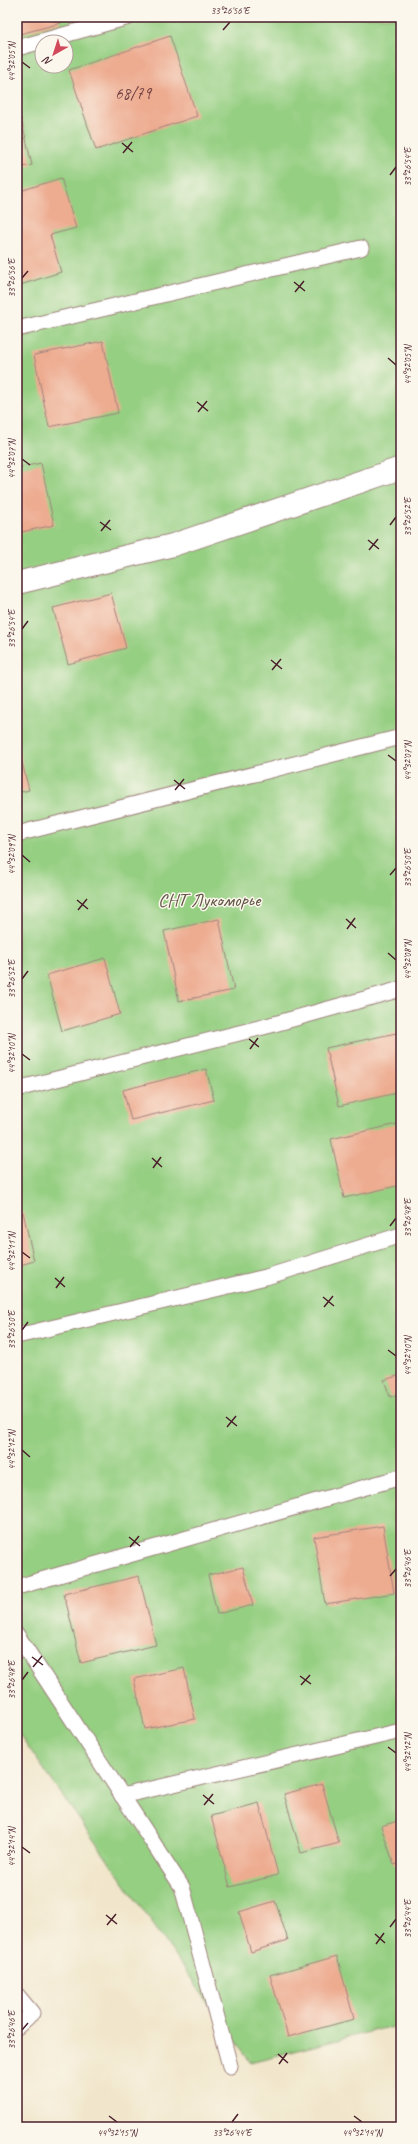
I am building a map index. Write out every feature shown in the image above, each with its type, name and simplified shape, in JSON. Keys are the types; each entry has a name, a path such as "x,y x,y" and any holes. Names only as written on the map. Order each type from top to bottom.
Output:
{"street":[{"path":"17,583 173,545 401,468"}],"lane":[{"path":"17,48 129,17"},
{"path":"17,330 361,248"},
{"path":"17,834 401,737"},
{"path":"17,1088 266,1026 401,989"},
{"path":"17,1336 266,1277 401,1235"},
{"path":"17,1587 401,1477"},
{"path":"17,1635 182,1887 230,2066"},
{"path":"122,1796 401,1731"},
{"path":"17,1995 32,2013 17,2027"}],"green space":[{"name":"СНТ Лукоморье","path":"67,17 401,17 401,2024 250,2062 17,1731 17,30"}],"building":[{"path":"17,17 59,17 61,23 20,34"},
{"path":"170,36 197,116 96,150 70,74 74,74 74,68"},
{"path":"21,118 32,165 17,168 17,119"},
{"path":"61,178 76,228 50,235 61,272 17,286 17,192"},
{"path":"103,341 118,413 49,427 34,355"},
{"path":"41,463 54,525 17,533 17,468"},
{"path":"111,593 126,648 68,664 53,608"},
{"path":"17,743 29,790 17,793"},
{"path":"219,919 234,990 179,1001 164,931"},
{"path":"105,958 120,1014 62,1031 47,975"},
{"path":"401,1032 401,1092 339,1106 326,1048"},
{"path":"206,1069 214,1100 131,1120 123,1090"},
{"path":"397,1124 401,1143 401,1185 344,1198 331,1139"},
{"path":"23,1212 34,1261 17,1266 17,1213"},
{"path":"401,1375 401,1393 390,1397 384,1380"},
{"path":"383,1526 394,1593 325,1604 314,1537"},
{"path":"243,1567 253,1605 217,1614 208,1575"},
{"path":"139,1576 156,1645 81,1663 64,1594"},
{"path":"184,1668 195,1719 145,1729 134,1679"},
{"path":"322,1784 339,1843 301,1853 284,1794"},
{"path":"259,1803 278,1875 230,1887 211,1816"},
{"path":"401,1820 401,1863 394,1865 381,1826"},
{"path":"275,1901 288,1940 251,1952 239,1912"},
{"path":"337,1956 354,2019 288,2037 270,1975"}]}
